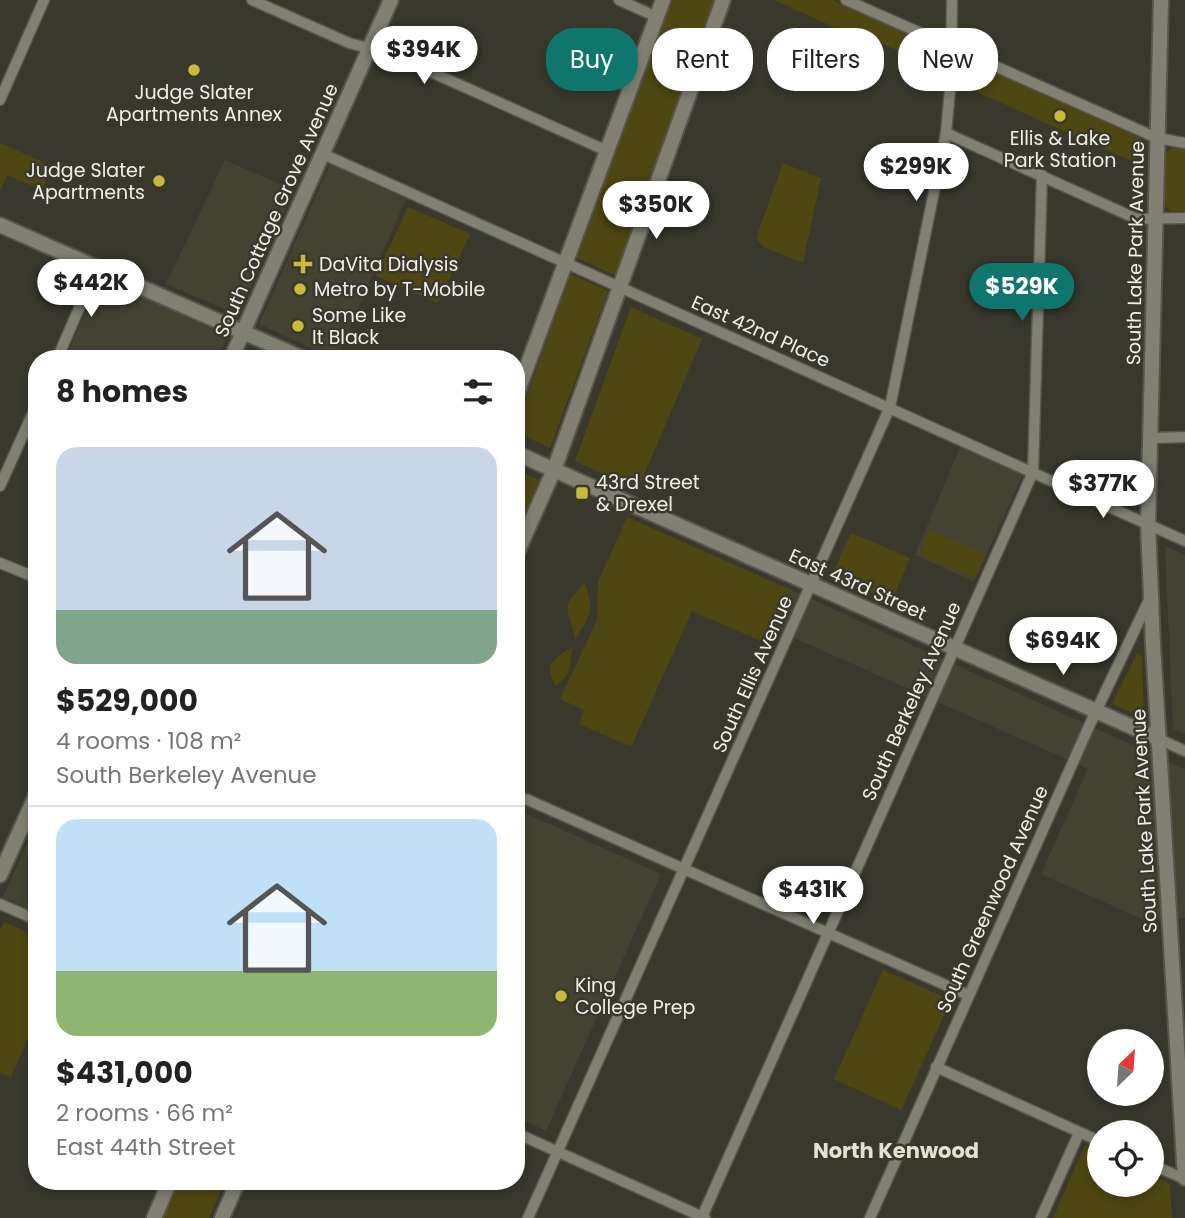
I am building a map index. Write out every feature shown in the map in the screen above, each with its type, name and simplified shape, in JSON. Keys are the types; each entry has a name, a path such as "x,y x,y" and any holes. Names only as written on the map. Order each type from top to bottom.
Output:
{"street":[{"path":"0,100 44,0"},
{"path":"252,0 349,43 391,54 607,151"},
{"name":"South Cottage Grove Avenue","path":"235,350 391,0"},
{"path":"619,0 657,17"},
{"path":"525,371 663,0"},
{"path":"525,535 554,470 723,0"},
{"path":"846,0 910,28"},
{"name":"South Ellis Avenue","path":"951,28 952,0"},
{"name":"South Lake Park Avenue","path":"1161,0 1148,524 1150,597 1185,1179"},
{"path":"998,67 1157,138 1185,143"},
{"name":"South Ellis Avenue","path":"528,1218 890,408 946,133 950,91"},
{"path":"946,133 1137,219 1185,218"},
{"name":"East 42nd Place","path":"323,154 1185,541"},
{"name":"South Berkeley Avenue","path":"703,1217 1033,472 1042,175"},
{"path":"0,225 284,350"},
{"path":"61,350 97,267"},
{"path":"0,486 28,424"},
{"path":"1151,438 1185,438"},
{"name":"East 43rd Street","path":"525,457 1185,751"},
{"path":"0,563 28,574"},
{"name":"South Greenwood Avenue","path":"870,1218 1096,711 1150,597"},
{"path":"526,799 968,995"},
{"path":"0,875 28,813"},
{"path":"0,904 28,916"},
{"path":"936,1068 1087,1136"},
{"path":"1041,1218 1079,1132"},
{"path":"525,1137 703,1217"},
{"path":"1164,1170 1185,1179"},
{"path":"154,1218 166,1190"},
{"path":"222,1218 234,1190"}],"shaded area":[{"path":"671,0 715,0 705,28 661,28"},
{"path":"774,0 832,0 898,30 898,51 884,44 884,28 836,28"},
{"path":"652,52 652,91 682,91 615,275 577,258"},
{"name":"Ellis & Lake Park Station","path":"998,73 1140,138 1140,165 975,91 998,91"},
{"path":"0,143 52,166 42,190 7,175 0,191"},
{"path":"1172,148 1185,148 1185,211 1171,211 1164,205 1165,155"},
{"path":"225,160 294,190 238,315 166,284"},
{"path":"783,163 821,178 803,263 763,247 756,238"},
{"path":"330,164 406,199 340,350 316,350 259,324"},
{"path":"408,207 470,234 438,303 376,276"},
{"path":"571,274 608,291 550,448 525,436 525,400"},
{"path":"101,277 227,336 221,350 69,350"},
{"path":"631,307 702,339 638,489 575,461"},
{"path":"961,445 1023,474 974,582 915,555"},
{"path":"525,474 539,480 525,512"},
{"path":"627,517 789,589 765,643 692,611 631,747 579,724 584,710 560,699 597,620 598,582"},
{"path":"930,530 985,554 974,578 919,554"},
{"path":"851,533 910,558 891,602 832,575"},
{"path":"1165,546 1185,555 1185,734 1173,729"},
{"path":"584,581 590,612 575,640 568,605"},
{"path":"789,589 1185,769 1185,918 1154,920 1153,924 1041,874 1088,769 772,628"},
{"path":"573,646 568,673 555,686 550,671 552,662"},
{"path":"1137,653 1142,656 1144,718 1112,704"},
{"name":"King College Prep","path":"525,813 661,874 546,1131 525,1121"},
{"path":"28,841 28,908 3,897"},
{"path":"4,922 28,933 28,1039 11,1077 0,1072 0,930"},
{"path":"883,970 951,1000 901,1110 834,1079"},
{"path":"1085,1145 1087,1197 1164,1197 1164,1181 1170,1184 1172,1218 1053,1218"},
{"path":"176,1190 221,1190 209,1218 163,1218"}],"place":[{"name":"Judge Slater Apartments Annex","path":"194,70"},
{"name":"Ellis & Lake Park Station","path":"1060,116"},
{"name":"Judge Slater Apartments","path":"159,181"},
{"name":"DaVita Dialysis","path":"303,264"},
{"name":"Metro by T-Mobile","path":"300,289"},
{"name":"Some Like It Black","path":"298,326"},
{"name":"43rd Street & Drexel","path":"582,493"},
{"name":"King College Prep","path":"561,996"}],"district":[{"name":"North Kenwood","path":"896,1151"}]}
